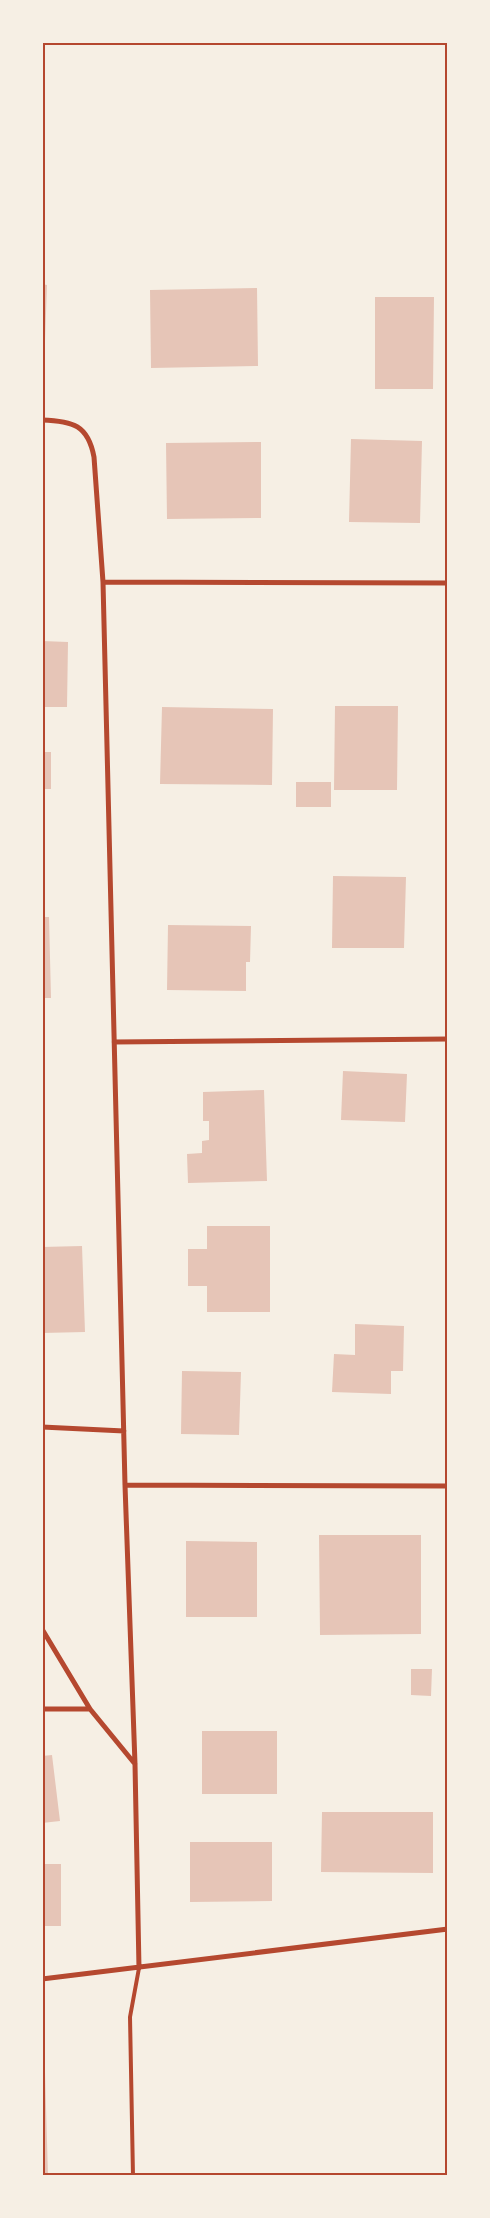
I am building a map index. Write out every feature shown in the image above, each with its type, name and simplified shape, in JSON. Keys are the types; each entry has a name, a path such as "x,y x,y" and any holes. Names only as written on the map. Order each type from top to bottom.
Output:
{"street":[{"path":"42,420 73,424 89,438 94,458 103,582 139,1968"},
{"path":"103,582 448,583"},
{"path":"114,1042 448,1038"},
{"path":"42,1426 124,1431"},
{"path":"125,1485 448,1486"},
{"path":"42,1629 90,1708 135,1764"},
{"path":"42,1709 90,1708"},
{"path":"42,1979 448,1929"}],"lane":[{"path":"133,2176 130,2016 139,1968"}],"building":[{"path":"42,284 47,285 45,341 42,341"},
{"path":"257,288 258,366 151,368 150,290"},
{"path":"375,297 434,297 433,389 375,389"},
{"path":"351,439 422,441 420,523 349,522"},
{"path":"261,442 261,518 167,519 166,443"},
{"path":"42,641 68,642 67,707 42,707"},
{"path":"335,706 398,706 397,790 334,790"},
{"path":"162,707 273,709 272,785 160,784"},
{"path":"42,752 51,752 51,789 42,789"},
{"path":"296,782 331,782 331,807 296,807"},
{"path":"333,876 406,877 404,948 332,948"},
{"path":"42,917 49,917 51,998 42,998"},
{"path":"168,925 251,926 250,962 246,962 246,991 167,990"},
{"path":"343,1071 407,1074 405,1122 341,1120"},
{"path":"264,1090 267,1181 188,1183 187,1154 202,1153 202,1141 209,1140 209,1121 203,1121 203,1092"},
{"path":"207,1226 270,1226 270,1312 207,1312 207,1286 188,1286 188,1249 207,1249"},
{"path":"82,1246 85,1332 42,1333 42,1247"},
{"path":"355,1324 404,1326 403,1371 391,1371 391,1394 332,1392 334,1354 355,1355"},
{"path":"182,1371 241,1372 239,1435 181,1434"},
{"path":"319,1535 421,1535 421,1634 320,1635"},
{"path":"186,1541 257,1542 257,1617 186,1617"},
{"path":"411,1669 432,1669 431,1696 411,1695"},
{"path":"202,1731 277,1731 277,1794 202,1794"},
{"path":"52,1755 60,1821 42,1823 42,1756"},
{"path":"322,1812 433,1812 433,1873 321,1872"},
{"path":"190,1842 272,1842 272,1901 190,1902"},
{"path":"42,1864 61,1864 61,1926 42,1926"},
{"path":"42,2072 45,2072 48,2176 42,2176"}]}
